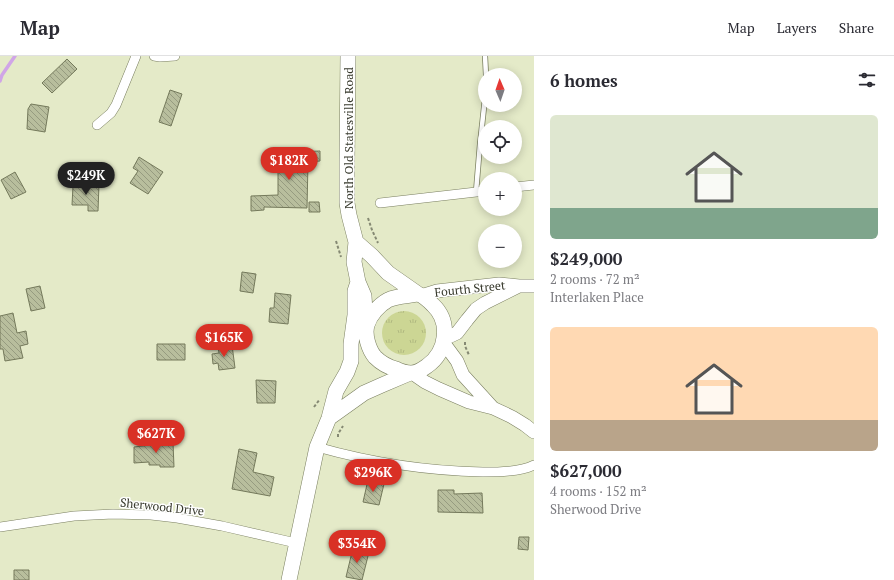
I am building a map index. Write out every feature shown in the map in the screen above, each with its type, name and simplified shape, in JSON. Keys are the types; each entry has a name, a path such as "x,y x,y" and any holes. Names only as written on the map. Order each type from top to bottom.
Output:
{"main road":[{"name":"North Old Statesville Road","path":"348,56 347,203 356,242 354,262 358,282 364,296 366,330 358,356 351,361"},
{"path":"329,418 364,393 411,373 422,370 436,359 444,340 444,324 441,315 436,308 428,300 388,273 356,242"},
{"name":"North Old Statesville Road","path":"288,580 317,448 329,418 336,391 347,372 351,361 351,344 355,315 355,291 358,282"},
{"path":"411,373 388,366 379,360 370,348 366,330 374,312 387,301 394,298 420,295"}],"street":[{"path":"96,126 111,113 116,105 136,56"},
{"path":"154,56 175,56"},
{"path":"522,186 534,185"},
{"path":"380,203 478,191"},
{"name":"Fourth Street","path":"420,295 437,291 499,284 534,286"},
{"name":"Fourth Street","path":"444,340 457,333 461,326 476,309 485,302 519,286"},
{"path":"444,340 457,361 463,375 493,408"},
{"path":"411,373 439,389 469,402 493,408 512,417 534,432"},
{"path":"317,448 354,457 428,469 467,472 509,472 534,466"},
{"name":"Sherwood Drive","path":"0,527 74,516 114,514 151,515 222,526 296,543"}],"lane":[{"path":"485,56 486,68"},
{"path":"481,172 480,144 483,112"}],"path":[{"path":"368,218 380,246"},
{"path":"336,241 342,259"},
{"path":"314,407 323,394"},
{"path":"338,437 341,428 345,423"}],"green space":[{"path":"400,311 408,311 413,312 420,317 425,324 425,342 420,349 413,354 400,355 392,352 385,345 382,337 382,329 385,321 392,314"}],"building":[{"path":"67,59 77,69 52,93 42,83"},
{"path":"170,90 182,94 171,126 159,122"},
{"path":"31,104 49,107 45,132 27,129 28,109"},
{"path":"278,148 294,148 294,152 320,151 320,161 308,162 307,208 264,207 264,210 251,211 251,196 278,195"},
{"path":"139,157 163,172 148,194 130,183 138,171 133,168"},
{"path":"15,172 26,192 11,199 1,180"},
{"path":"82,183 99,184 98,211 88,211 88,205 72,205 73,186"},
{"path":"309,202 319,202 320,212 309,212"},
{"path":"242,272 256,274 253,293 240,291"},
{"path":"40,286 45,308 31,311 26,289"},
{"path":"275,293 291,295 288,324 269,322 270,308 274,308"},
{"path":"13,313 17,333 26,331 28,344 20,346 23,358 5,361 3,349 0,349 0,316"},
{"path":"157,344 185,344 185,360 157,360"},
{"path":"232,345 235,368 219,370 218,363 213,364 212,354 219,353 218,346"},
{"path":"256,380 276,381 275,403 257,403"},
{"path":"169,436 169,443 173,443 174,467 149,465 149,462 134,463 134,447 159,444 160,437"},
{"path":"239,449 257,453 253,472 274,477 270,496 232,489"},
{"path":"368,480 384,484 379,505 363,502"},
{"path":"438,490 454,490 454,494 482,493 483,513 438,512"},
{"path":"519,537 529,537 528,550 518,549"},
{"path":"353,548 369,552 362,580 346,577"},
{"path":"14,570 29,570 29,580 14,580"}],"waterway":[{"path":"0,81 2,75 15,56"}]}
